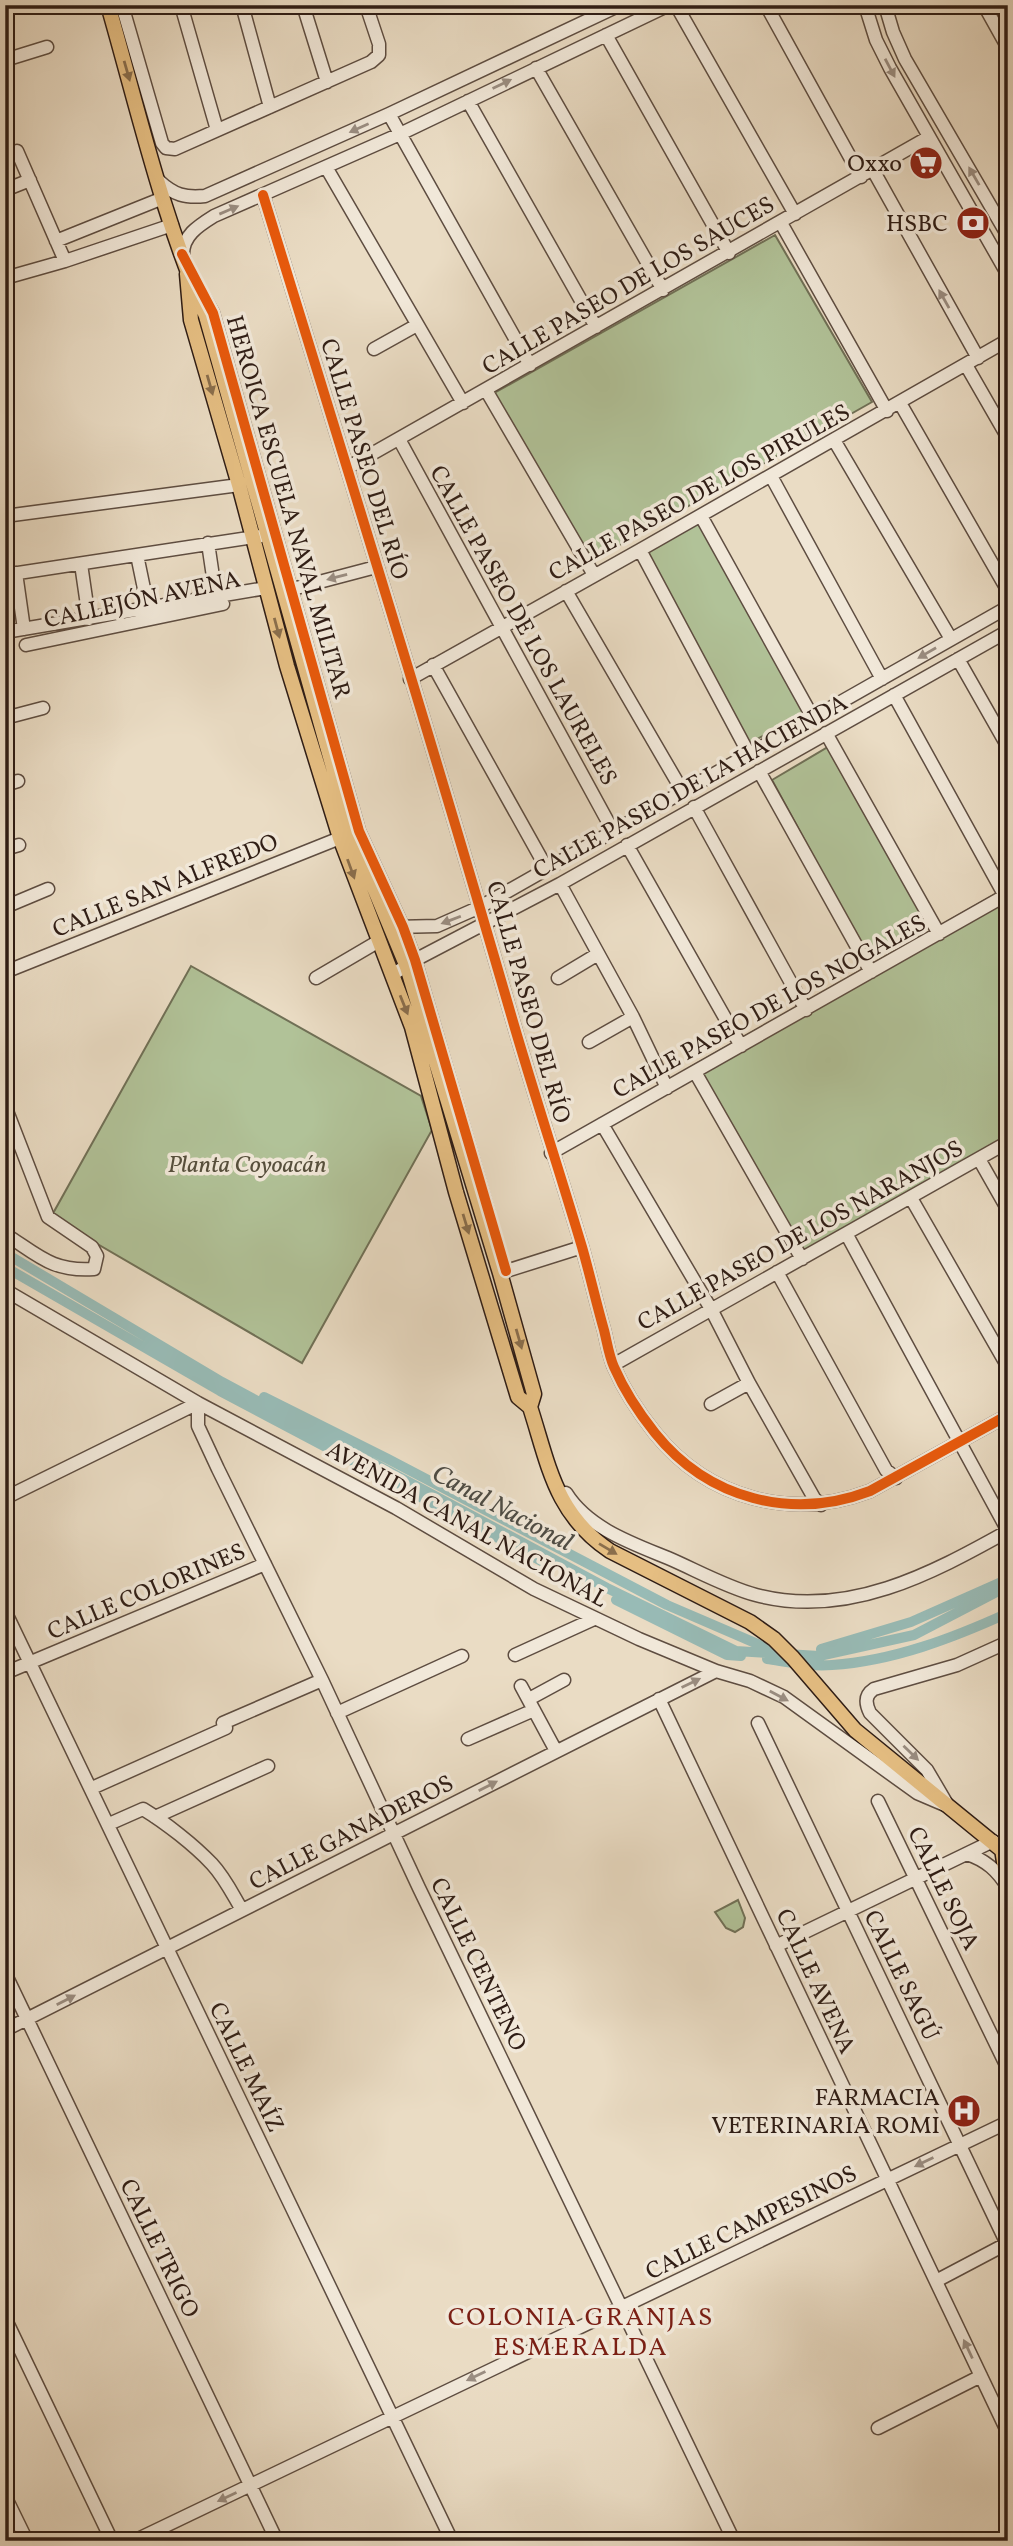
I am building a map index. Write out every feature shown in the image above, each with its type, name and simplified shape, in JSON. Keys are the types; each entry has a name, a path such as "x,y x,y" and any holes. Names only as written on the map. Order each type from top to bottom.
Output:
{"main road":[{"name":"HEROICA ESCUELA NAVAL MILITAR","path":"108,5 163,198 182,254 187,274 191,320 239,485 251,537 340,838 412,1027 456,1192 518,1397 530,1407 561,1500 589,1537 610,1551 750,1622 785,1649 873,1747 1001,1849"},
{"name":"HEROICA ESCUELA NAVAL MILITAR","path":"187,274 206,316 269,536 288,591 352,835 411,963 503,1272 534,1394 530,1407"},
{"path":"1001,1849 1008,1888"}],"street":[{"path":"122,5 162,143 166,148 175,149 371,62 379,55 379,44 366,5"},
{"path":"181,5 217,130"},
{"path":"242,5 270,107"},
{"path":"303,5 327,82"},
{"path":"159,181 177,195 191,198 205,196 389,114 620,5"},
{"path":"182,254 185,241 195,228 214,216 400,134 669,5"},
{"path":"676,5 795,214"},
{"path":"766,5 867,174 972,362 1008,438"},
{"path":"865,5 876,40 976,220 1006,268"},
{"path":"885,5 905,59 1008,236"},
{"path":"984,5 1006,40"},
{"path":"606,35 729,253"},
{"path":"5,60 47,47"},
{"path":"536,68 663,290"},
{"path":"428,95 441,114"},
{"path":"468,101 596,327"},
{"path":"389,114 530,365"},
{"name":"CALLE PASEO DE LOS SAUCES","path":"347,468 929,137"},
{"path":"17,151 65,261"},
{"path":"326,167 463,403"},
{"path":"5,190 30,180"},
{"name":"CALLE PASEO DEL RÍO","path":"263,195 480,907 551,1153 582,1247 613,1364 635,1405 654,1433 692,1468 759,1501 785,1506 846,1501 897,1478 1008,1415"},
{"path":"56,241 163,198"},
{"path":"976,220 994,211 1008,215"},
{"path":"781,223 887,411"},
{"path":"5,278 172,225"},
{"name":"HEROICA ESCUELA NAVAL MILITAR","path":"182,254 213,313 288,591"},
{"path":"374,349 417,324"},
{"name":"CALLE PASEO DE LOS PIRULES","path":"410,679 1008,340"},
{"path":"486,390 594,575"},
{"path":"900,403 1008,592"},
{"name":"CALLE PASEO DE LOS LAURELES","path":"398,439 613,831"},
{"path":"834,440 951,639"},
{"path":"771,476 882,679"},
{"path":"5,516 239,485"},
{"path":"701,516 813,718"},
{"path":"24,629 10,574 269,536"},
{"path":"208,543 216,597"},
{"path":"640,550 749,754"},
{"path":"137,555 148,608"},
{"path":"81,564 89,619"},
{"path":"5,632 216,597 288,591 376,566"},
{"path":"566,591 683,792"},
{"name":"CALLEJÓN AVENA","path":"26,645 267,593"},
{"path":"1004,609 1008,628"},
{"name":"CALLE PASEO DE LA HACIENDA","path":"396,927 437,926 480,907 1004,609"},
{"name":"CALLE PASEO DE LA HACIENDA","path":"392,975 560,884 958,659 1008,628"},
{"path":"958,659 1008,747"},
{"path":"433,665 547,869"},
{"path":"894,695 1006,895"},
{"path":"5,718 43,708"},
{"path":"827,733 939,934"},
{"path":"759,771 872,972"},
{"path":"694,807 806,1010"},
{"path":"636,818 645,835"},
{"name":"CALLE SAN ALFREDO","path":"5,972 340,838"},
{"path":"597,841 607,857"},
{"path":"5,849 19,845"},
{"path":"627,845 741,1046"},
{"path":"560,884 633,1017 667,1088"},
{"path":"5,906 48,889"},
{"name":"CALLE PASEO DE LOS NOGALES","path":"551,1153 1006,895"},
{"path":"316,978 379,941"},
{"path":"558,978 598,954"},
{"path":"589,1042 633,1017"},
{"path":"695,1072 802,1259"},
{"path":"5,1106 48,1217 92,1247 97,1256 94,1269 72,1270 55,1266 5,1234"},
{"path":"602,1124 711,1309 814,1498 821,1505"},
{"name":"CALLE PASEO DE LOS NARANJOS","path":"613,1364 847,1235 1008,1142"},
{"path":"979,1159 1008,1210"},
{"path":"911,1198 1008,1367"},
{"path":"550,1469 572,1503 588,1519 626,1541 755,1595 796,1602 848,1600 893,1587 954,1561 1008,1531 847,1235"},
{"path":"503,1272 582,1247"},
{"path":"777,1272 886,1470 897,1478"},
{"name":"AVENIDA CANAL NACIONAL","path":"5,1290 198,1403 396,1508 534,1589 594,1619 784,1697 917,1793 948,1806"},
{"path":"711,1404 749,1383"},
{"path":"5,1498 198,1403"},
{"name":"CALLE CENTENO","path":"198,1403 198,1426 734,2541"},
{"name":"CALLE COLORINES","path":"5,1673 265,1564"},
{"name":"CALLE MAÍZ","path":"5,1611 452,2541"},
{"path":"515,1655 594,1619"},
{"path":"948,1806 927,1770 876,1720 866,1706 868,1696 874,1689 957,1665 1008,1642"},
{"path":"337,1713 461,1657"},
{"name":"CALLE GANADEROS","path":"5,2030 716,1671"},
{"path":"92,1788 226,1728 223,1723 322,1680"},
{"path":"468,1739 531,1705 564,1680"},
{"path":"522,1686 556,1751"},
{"name":"CALLE AVENA","path":"659,1699 1008,2433"},
{"name":"CALLE SAGÚ","path":"758,1723 1008,2244"},
{"path":"155,1817 268,1766"},
{"name":"CALLE SOJA","path":"878,1801 1008,2069"},
{"path":"109,1824 143,1809 212,1864 242,1910"},
{"path":"776,1946 967,1854 1001,1849"},
{"path":"967,1854 990,1866 1008,1888"},
{"name":"CALLE TRIGO","path":"5,1973 277,2541"},
{"name":"CALLE CAMPESINOS","path":"134,2541 1008,2122"},
{"path":"936,2281 1008,2244"},
{"path":"5,2318 112,2541"},
{"path":"878,2428 981,2376"},
{"path":"5,2496 27,2541"}],"green space":[{"path":"775,235 872,402 586,564 489,396"},
{"path":"699,521 805,713 748,744 638,557"},
{"path":"833,744 929,924 869,959 772,780"},
{"path":"1008,887 1008,1136 796,1259 689,1068"},
{"name":"Planta Coyoacán","path":"191,966 421,1096 432,1130 302,1363 51,1217"},
{"path":"738,1900 745,1918 743,1927 735,1932 726,1928 715,1912"}],"waterway":[{"name":"Canal Nacional","path":"5,1253 222,1382 607,1588 736,1651 819,1656 914,1635 1008,1586"},
{"name":"Canal Nacional","path":"5,1267 220,1391 549,1565"},
{"name":"Canal Nacional","path":"264,1397 667,1605 767,1648 773,1648"},
{"name":"Canal Nacional","path":"821,1649 911,1622 1008,1579"},
{"name":"Canal Nacional","path":"616,1600 727,1655 741,1656"},
{"name":"Canal Nacional","path":"767,1659 824,1665 878,1659 944,1639 1008,1613"}],"cycle path":[{"path":"263,195 582,1247 611,1358 632,1401 676,1456 700,1474 753,1498 782,1503 811,1504 841,1500 870,1491 1008,1415"},
{"path":"182,254 213,313 359,831 403,927 415,960 506,1271"}],"place":[{"name":"Oxxo","path":"926,163"},
{"name":"HSBC","path":"973,223"},
{"name":"FARMACIA VETERINARIA ROMI","path":"964,2111"}],"district":[{"name":"COLONIA GRANJAS ESMERALDA","path":"581,2331"}]}
